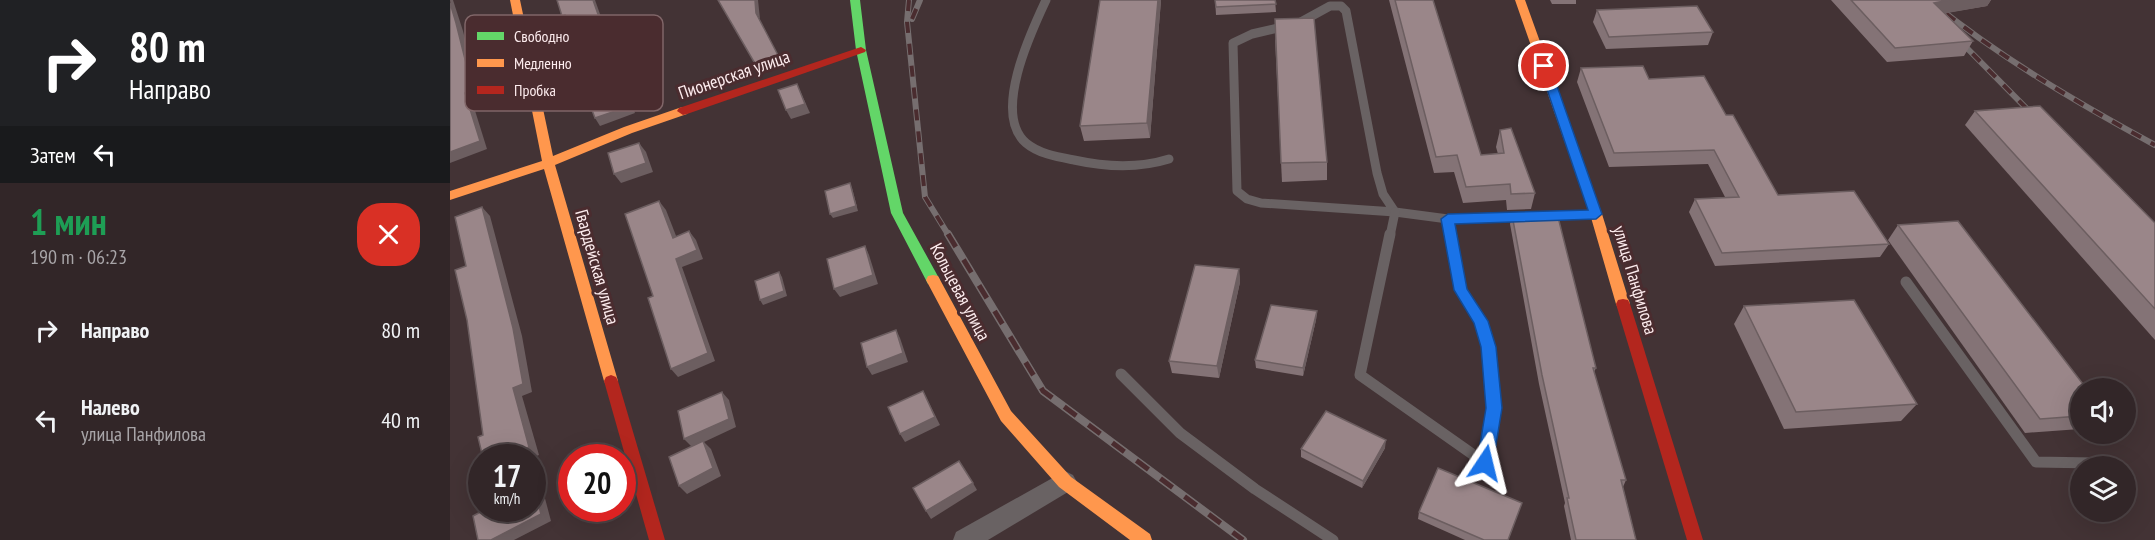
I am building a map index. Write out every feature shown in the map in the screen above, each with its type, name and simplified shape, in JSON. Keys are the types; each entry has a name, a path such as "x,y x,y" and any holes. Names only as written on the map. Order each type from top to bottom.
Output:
{"main road":[{"name":"Гвардейская улица","path":"515,0 518,15"},
{"name":"Кольцевая улица","path":"855,0 861,50 897,213 1006,416 1065,482 1144,540"},
{"name":"улица Панфилова","path":"1520,0 1596,214 1695,540"},
{"name":"Пионерская улица","path":"450,196 548,163 628,130 861,50"},
{"name":"Гвардейская улица","path":"537,111 548,163 657,540"}],"street":[{"path":"965,540 1065,482"}],"lane":[{"path":"1046,0 1019,63 1012,107 1020,136 1042,153 1087,163 1134,168 1169,159"},
{"path":"1448,219 1461,290 1481,321 1489,347 1494,408 1485,463 1360,375 1395,212 1383,194 1377,173 1346,11 1341,6 1326,5 1308,20 1244,35 1233,43 1237,191 1246,199 1261,203 1395,212 1448,219 1596,214"},
{"path":"1906,282 2036,462 2070,462"},
{"path":"1121,374 1180,433 1255,489 1333,540"}],"building":[{"path":"557,0 593,0 598,15 565,15 562,15"},
{"path":"718,0 755,0 756,13 780,59 757,67"},
{"path":"1100,0 1158,0 1147,123 1080,126"},
{"path":"1215,0 1275,0 1276,4 1216,7"},
{"path":"1395,0 1433,0 1481,155 1504,153 1500,130 1511,128 1535,193 1511,194 1510,184 1466,187 1457,155 1436,157"},
{"path":"1851,0 1949,0 1934,3 1973,41 1895,48"},
{"path":"450,3 465,59 465,111 471,111 480,141 450,152"},
{"path":"1697,6 1713,32 1609,37 1597,10"},
{"path":"1314,18 1327,162 1281,163 1275,19"},
{"path":"1643,66 1649,79 1704,76 1726,115 1733,115 1778,195 1854,191 1889,244 1722,253 1695,199 1739,197 1714,150 1614,153 1581,68"},
{"path":"797,84 805,104 786,110 778,90"},
{"path":"2040,106 2155,223 2155,309 1975,111"},
{"path":"592,111 615,111 595,118"},
{"path":"639,143 646,163 614,174 608,153"},
{"path":"850,183 856,206 830,214 825,191"},
{"path":"659,201 673,238 689,231 697,250 676,259 708,353 671,369 648,298 653,296 625,214"},
{"path":"482,207 513,328 523,384 513,388 528,444 480,444 478,437 483,435 467,320 455,270 466,266 455,217"},
{"path":"1557,213 1596,368 1593,368 1626,480 1621,480 1636,540 1576,540 1512,215"},
{"path":"1958,221 2078,378 2070,378 2070,417 2040,419 1898,225"},
{"path":"865,246 873,275 834,289 827,259"},
{"path":"1195,265 1239,269 1217,366 1169,361"},
{"path":"779,272 784,291 760,300 755,281"},
{"path":"1854,300 1917,404 1796,412 1744,306"},
{"path":"1271,305 1317,311 1303,368 1255,360"},
{"path":"896,330 903,353 867,367 861,343"},
{"path":"923,391 935,417 900,434 888,407"},
{"path":"722,392 729,419 684,439 678,411"},
{"path":"1326,411 1386,440 1363,481 1301,449"},
{"path":"703,441 713,468 679,486 669,457"},
{"path":"959,461 973,483 926,511 913,488"},
{"path":"1438,468 1522,503 1508,540 1484,540 1419,512"},
{"path":"474,522 526,522 491,540 478,540"}],"railway":[{"path":"909,0 907,22 925,197 949,236"},
{"path":"912,19 920,0"},
{"path":"1929,0 2010,60 2155,145"},
{"path":"1957,38 2037,119"},
{"path":"948,234 1043,391 1243,540"}],"traffic: fast":[{"path":"855,0 861,50 897,213 933,280"}],"traffic: slow":[{"path":"515,0 518,15"},
{"path":"1520,0 1596,214 1623,304"},
{"path":"537,111 548,163 611,381"},
{"path":"450,196 548,163 628,130 683,111"},
{"path":"933,280 1006,416 1065,482 1144,540"}],"traffic: jam":[{"path":"683,111 861,50"},
{"path":"1623,304 1695,540"},
{"path":"611,381 657,540"}],"route":[{"path":"1485,463 1494,408 1489,347 1481,321 1461,290 1448,219 1596,214 1544,66"}]}
